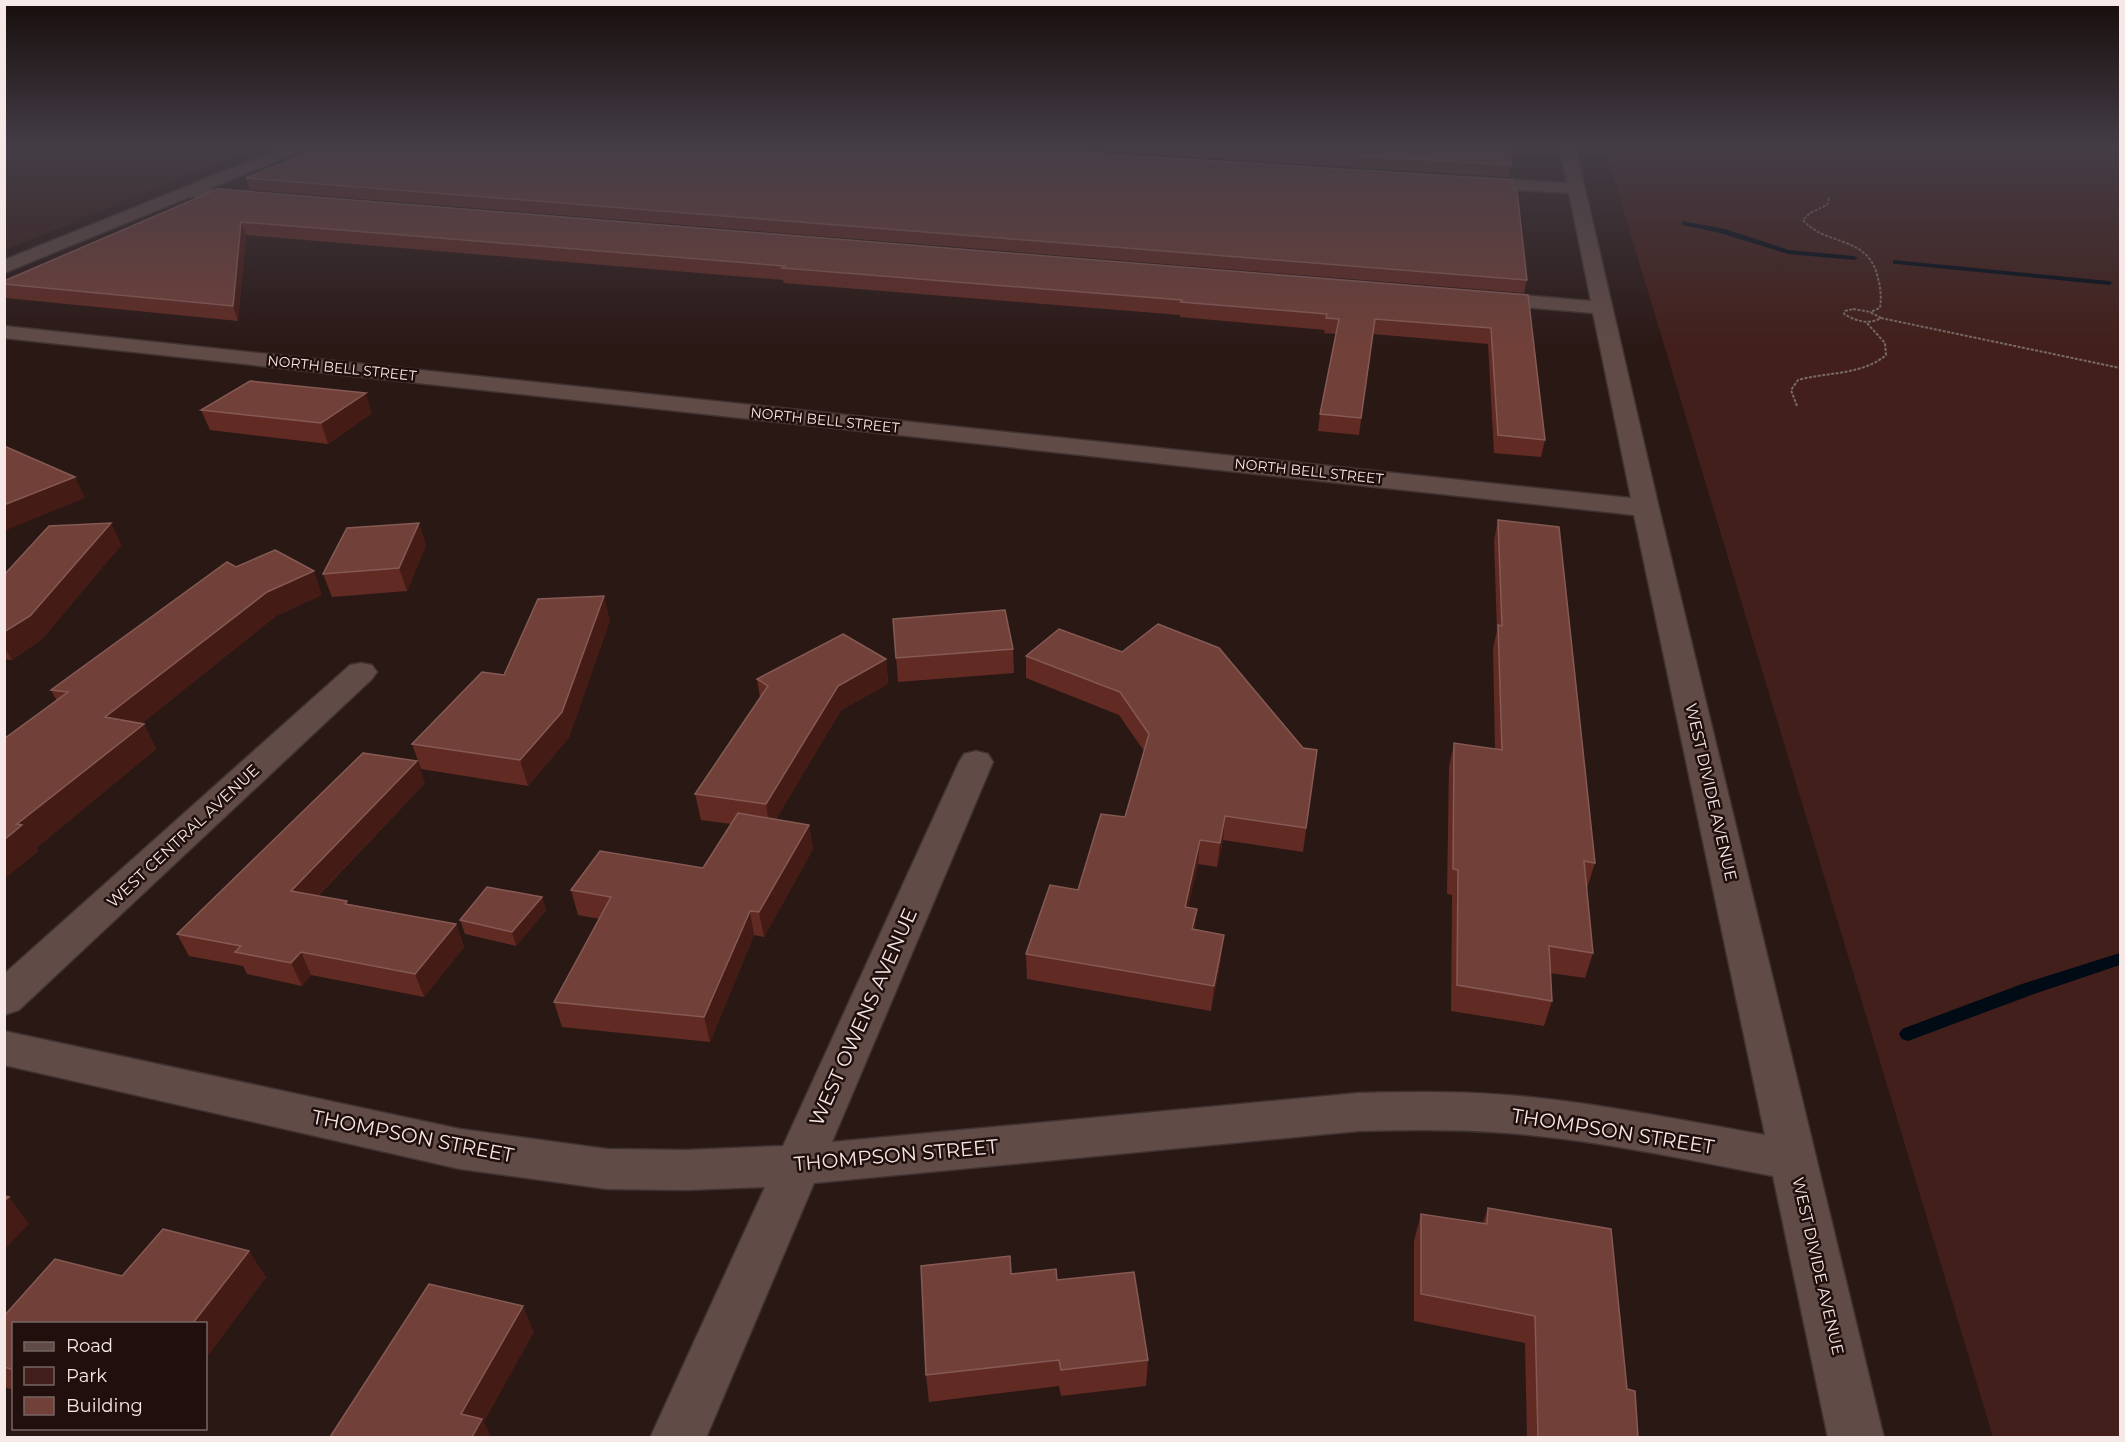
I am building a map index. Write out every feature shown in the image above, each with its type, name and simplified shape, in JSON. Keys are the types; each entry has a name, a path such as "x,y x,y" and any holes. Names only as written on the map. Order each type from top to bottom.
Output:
{"street":[{"path":"4,267 134,213"},
{"name":"WEST DIVIDE AVENUE","path":"1583,213 1646,507 1856,1437"},
{"path":"1469,297 1604,308"},
{"name":"NORTH BELL STREET","path":"4,332 1646,507"},
{"name":"WEST CENTRAL AVENUE","path":"4,999 361,672"},
{"name":"WEST OWENS AVENUE","path":"678,1437 976,762"},
{"name":"THOMPSON STREET","path":"4,1048 460,1149 607,1168 686,1170 798,1165 1359,1112 1432,1110 1505,1114 1580,1122 1795,1160"}],"path":[{"path":"1810,213 1803,220 1811,229 1854,246 1869,255 1876,267 1881,294 1880,308 1870,312"},
{"path":"1881,318 1877,321 1866,322 1849,318 1844,312 1853,309 1870,312 1881,318 2121,368"},
{"path":"1797,405 1791,390 1798,380 1864,367 1884,358 1888,353 1887,347 1866,322"}],"shaded area":[{"path":"5,213 96,213 5,250"}],"green space":[{"path":"1624,213 2120,213 2120,1437 1993,1437"}],"building":[{"path":"161,213 518,213 1528,295 1545,440 1498,435 1491,328 1375,319 1361,418 1320,414 1339,319 1326,318 1327,314 782,268 785,266 241,222 233,306 4,284 4,281"},
{"path":"689,213 1520,213 1527,280"},
{"path":"250,381 366,393 321,423 201,410"},
{"path":"4,446 75,477 4,505"},
{"path":"1498,520 1559,527 1595,863 1584,861 1593,953 1549,946 1552,1001 1457,985 1458,870 1453,869 1454,743 1502,750 1498,625 1502,626"},
{"path":"111,523 30,616 4,632 4,575 49,526"},
{"path":"419,523 399,568 323,574 347,528"},
{"path":"275,550 314,571 267,592 105,717 144,724 17,824 22,825 4,840 4,739 68,692 51,690 227,562 236,567"},
{"path":"604,596 562,712 520,760 412,744 482,672 504,675 538,599"},
{"path":"1005,610 1013,649 896,658 893,619"},
{"path":"1158,624 1219,648 1303,748 1317,750 1306,828 1225,816 1220,843 1200,840 1185,907 1197,909 1192,929 1224,935 1214,986 1026,954 1050,885 1078,890 1101,814 1125,817 1149,734 1120,692 1026,656 1059,629 1122,652"},
{"path":"843,634 886,659 838,686 766,804 695,794 768,686 757,679"},
{"path":"363,753 417,761 291,891 347,901 345,904 456,924 415,974 301,952 291,963 235,952 241,946 177,934"},
{"path":"738,813 809,825 759,912 750,911 704,1017 554,1002 611,897 571,890 600,851 703,868"},
{"path":"487,887 542,897 512,932 460,920"},
{"path":"1488,1208 1611,1229 1627,1389 1635,1391 1638,1437 1538,1437 1535,1316 1421,1294 1421,1214 1487,1224"},
{"path":"163,1229 249,1251 194,1322 12,1322 12,1369 4,1367 4,1316 55,1259 122,1276"},
{"path":"1010,1256 1011,1274 1056,1269 1057,1280 1134,1272 1148,1360 1061,1370 1059,1360 926,1375 921,1266"},
{"path":"429,1284 523,1306 461,1414 482,1419 472,1437 330,1437"}],"waterway":[{"path":"1685,223 1722,231 1788,252 1854,258"},
{"path":"1896,262 2109,283"},
{"path":"1908,1034 2028,989 2120,959"}]}
